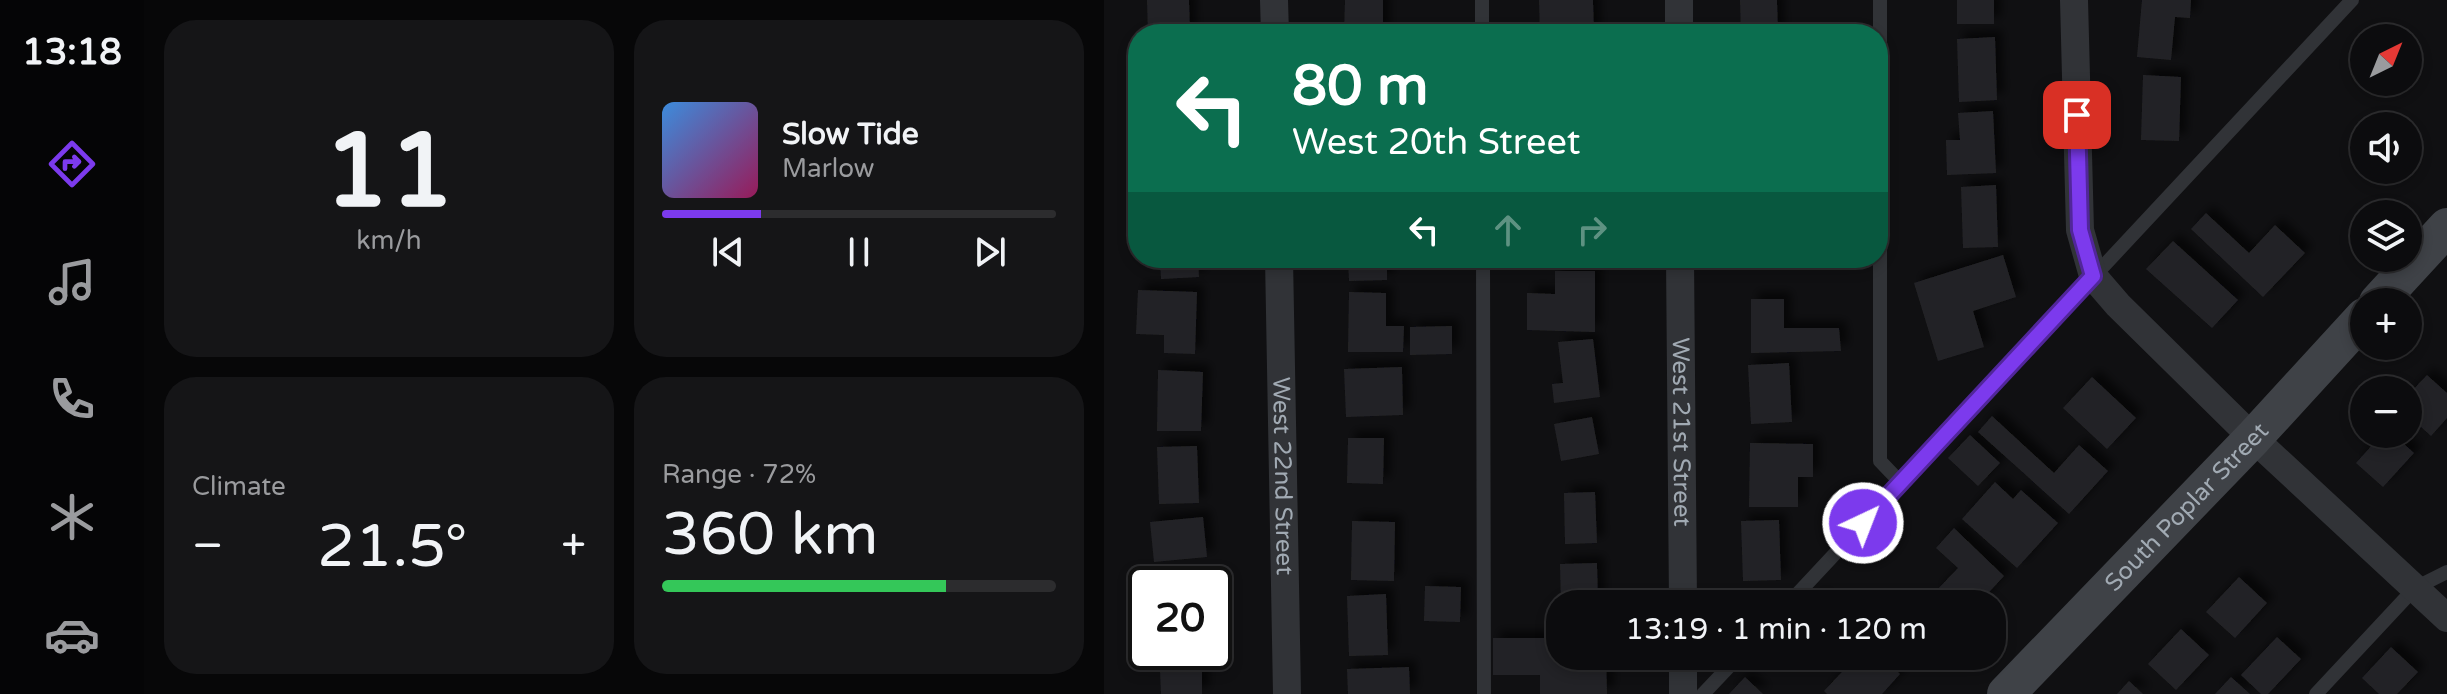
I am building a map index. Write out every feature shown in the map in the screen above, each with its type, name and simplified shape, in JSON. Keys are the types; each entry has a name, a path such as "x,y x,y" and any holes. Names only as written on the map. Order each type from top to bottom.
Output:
{"main road":[{"path":"2391,288 2447,227"},
{"name":"South Poplar Street","path":"2006,694 2253,438 2350,332"}],"street":[{"path":"1274,0 1275,24"},
{"path":"1679,0 1679,24"},
{"path":"2074,0 2080,230 2093,276 2118,305 2253,438 2447,618"},
{"name":"West 22nd Street","path":"1279,268 1287,694"},
{"name":"West 21st Street","path":"1680,268 1683,590"},
{"path":"1683,670 1683,694"}],"lane":[{"path":"1482,0 1482,24"},
{"path":"1880,0 1880,24"},
{"path":"1801,590 2352,0"},
{"path":"1483,268 1484,694"},
{"path":"1880,268 1880,461 1901,483"},
{"path":"2316,694 2415,588 2447,572"},
{"path":"1703,694 1726,670"}],"building":[{"path":"1147,0 1189,0 1190,24 1148,24"},
{"path":"1345,0 1383,0 1383,24 1344,24"},
{"path":"1539,0 1593,0 1594,24 1540,24"},
{"path":"1740,0 1777,0 1778,24 1741,24"},
{"path":"1957,0 1994,0 1994,24 1957,24"},
{"path":"2142,0 2191,0 2190,18 2175,17 2171,60 2137,57"},
{"path":"1995,37 1997,100 1959,102 1957,39"},
{"path":"2143,75 2181,77 2179,141 2141,140"},
{"path":"1993,111 1996,173 1947,175 1946,140 1960,140 1958,113"},
{"path":"1996,185 1998,247 1963,248 1961,187"},
{"path":"2206,213 2249,253 2275,225 2305,253 2263,297 2191,229"},
{"path":"2173,241 2238,300 2212,328 2146,269"},
{"path":"2003,255 2016,297 1973,311 1984,347 1938,361 1914,283"},
{"path":"1160,268 1199,268 1199,277 1161,279"},
{"path":"1348,268 1387,268 1387,280 1349,281"},
{"path":"1555,271 1595,271 1595,332 1527,330 1527,293 1555,294"},
{"path":"1138,290 1197,292 1195,354 1164,353 1164,335 1136,334"},
{"path":"1349,292 1386,293 1386,326 1404,326 1403,352 1348,352"},
{"path":"1751,299 1784,299 1784,328 1839,328 1841,351 1751,353"},
{"path":"1452,326 1452,354 1410,355 1410,327"},
{"path":"1593,339 1600,397 1554,403 1552,384 1563,383 1558,342"},
{"path":"1789,363 1792,422 1751,424 1748,365"},
{"path":"1402,367 1403,415 1346,417 1344,369"},
{"path":"1158,370 1203,372 1201,431 1157,431"},
{"path":"2427,375 2447,393 2447,418 2431,436 2422,428 2422,380"},
{"path":"2092,377 2136,418 2107,449 2063,408"},
{"path":"1992,416 2054,473 2079,445 2108,471 2069,514 1978,432"},
{"path":"1592,417 1599,454 1561,461 1554,424"},
{"path":"1970,435 2000,463 1978,486 1948,458"},
{"path":"1348,438 1384,438 1383,484 1347,483"},
{"path":"1750,443 1813,444 1813,477 1798,477 1798,507 1749,507"},
{"path":"1197,446 1199,503 1159,504 1157,447"},
{"path":"2369,448 2408,448 2414,453 2383,487 2356,463"},
{"path":"1995,482 2013,499 2021,490 2058,523 2017,568 1962,519"},
{"path":"1595,492 1597,543 1565,544 1564,493"},
{"path":"1203,517 1207,557 1154,562 1150,522"},
{"path":"1779,520 1781,580 1743,581 1741,521"},
{"path":"1352,521 1395,522 1394,581 1351,580"},
{"path":"1954,528 2004,576 1991,590 1937,590 1958,568 1936,548"},
{"path":"1597,563 1598,590 1561,590 1560,564"},
{"path":"2239,577 2267,603 2235,638 2206,612"},
{"path":"1425,586 1461,587 1460,622 1424,621"},
{"path":"1386,594 1388,655 1349,656 1347,596"},
{"path":"2181,629 2209,655 2176,690 2148,664"},
{"path":"2277,637 2301,659 2268,694 2261,694 2241,675"},
{"path":"1493,638 1546,638 1546,670 1606,670 1607,694 1540,694 1540,675 1493,675"},
{"path":"2391,647 2418,672 2397,694 2379,694 2362,678"},
{"path":"1409,667 1410,694 1348,694 1347,669"},
{"path":"1160,670 1202,670 1202,694 1161,694"},
{"path":"1844,670 1896,670 1900,674 1882,694 1827,694 1824,691"},
{"path":"1745,677 1763,694 1729,694"},
{"path":"2231,677 2250,694 2215,694"},
{"path":"2129,681 2143,694 2117,694"}],"route":[{"path":"1863,523 2093,276 2080,230 2077,115"}]}
